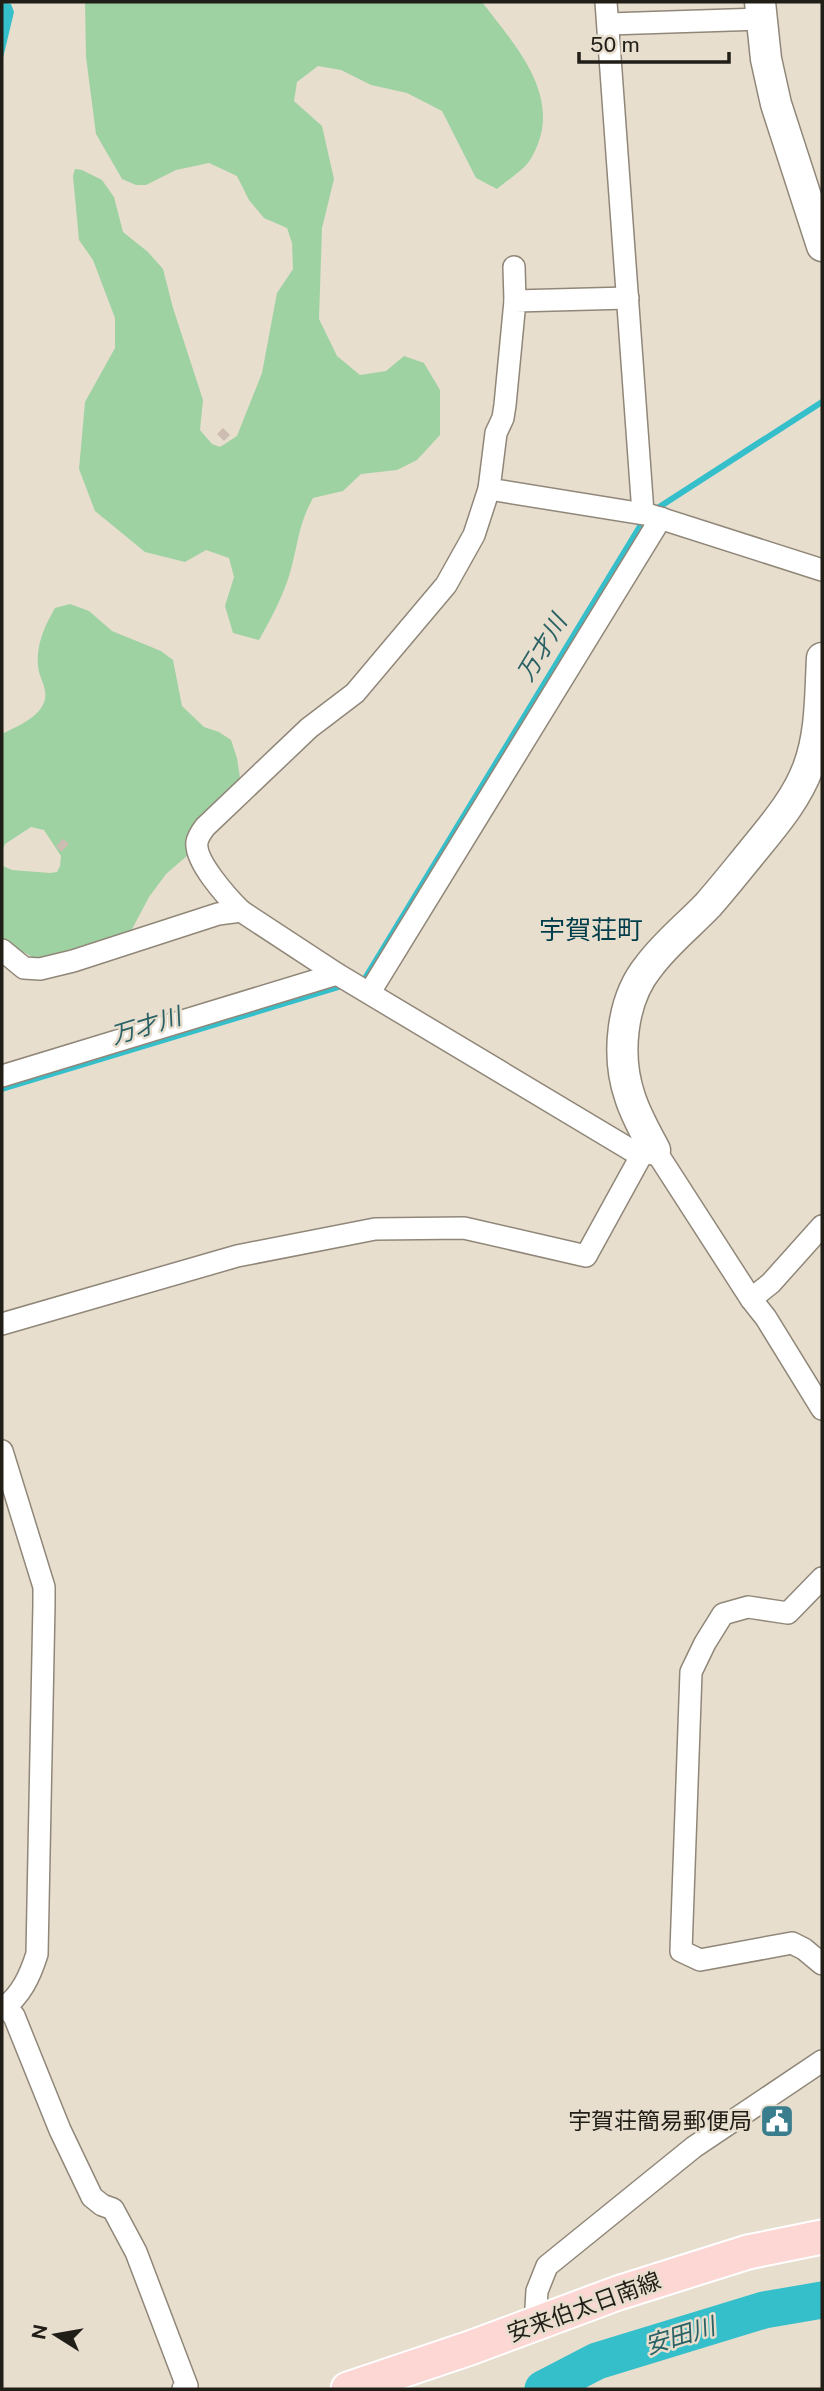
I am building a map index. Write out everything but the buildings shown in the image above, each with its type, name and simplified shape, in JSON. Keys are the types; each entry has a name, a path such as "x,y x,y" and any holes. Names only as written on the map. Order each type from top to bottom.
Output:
{"main road":[{"name":"安来伯太日南線","path":"348,2389 618,2293 748,2252 822,2237"}],"street":[{"path":"370,992 648,515 628,298 606,2"},
{"path":"609,24 761,11 766,59 776,104 822,246"},
{"path":"514,267 515,301 503,418 496,433 489,489 474,535 457,568 438,595 355,693 309,728 205,827 197,844 199,854 225,894 241,911 337,974 648,1153"},
{"path":"515,301 628,298"},
{"path":"489,489 648,515 822,570"},
{"path":"822,658 819,718 808,769 784,812 708,905 647,968 633,995 622,1052 629,1097 648,1153 766,1318 822,1409"},
{"path":"2,950 24,968 40,969 218,914 241,911"},
{"path":"2,1076 337,974"},
{"path":"2,1324 237,1256 375,1229 464,1227 586,1256 648,1153"},
{"path":"751,1299 771,1283 822,1226"},
{"path":"2,1451 44,1587 37,1954 32,1971 18,1995 3,2008 14,2016 60,2130 92,2197 113,2209 136,2252 187,2386 183,2389"},
{"path":"822,1578 788,1613 748,1607 723,1614 691,1672 681,1951 700,1960 792,1943 822,1964"},
{"path":"535,2324 537,2291 547,2266 694,2147 822,2061"}],"green space":[{"path":"85,2 482,2 522,56 540,96 543,116 540,138 530,160 497,189 476,178 442,111 407,93 371,85 341,70 318,66 297,82 294,101 322,126 334,179 322,228 319,319 337,356 360,375 386,371 404,356 424,363 440,390 440,435 417,460 397,470 361,474 343,491 313,498 302,524 286,584 259,640 233,633 225,606 234,577 229,558 206,550 185,562 145,552 95,511 79,469 85,402 115,348 115,318 93,260 79,240 73,176 75,169 102,180 114,197 123,232 148,252 163,269 203,400 200,430 212,444 220,447 237,436 262,373 277,293 293,269 292,243 287,228 264,218 249,200 237,176 209,163 176,170 146,185 136,185 122,179 96,134 86,57"},
{"path":"70,604 89,611 112,631 161,651 173,660 182,706 204,727 231,740 240,778 236,789 204,816 188,855 166,874 149,897 130,933 51,959 36,959 2,940 2,863 12,870 50,873 57,872 61,856 44,830 31,827 5,844 2,851 2,734 31,718 42,706 45,691 38,668 40,643 55,608"}],"water":[{"path":"2,2 11,4 14,12 2,62"}],"waterway":[{"name":"万才川","path":"653,511 822,402"},
{"name":"万才川","path":"364,980 645,518"},
{"name":"万才川","path":"2,1089 342,986"},
{"name":"安田川","path":"543,2389 597,2361 764,2310 822,2300"}],"place":[{"name":"宇賀荘簡易郵便局","path":"777,2121"}],"district":[{"name":"宇賀荘町","path":"591,930"}]}
